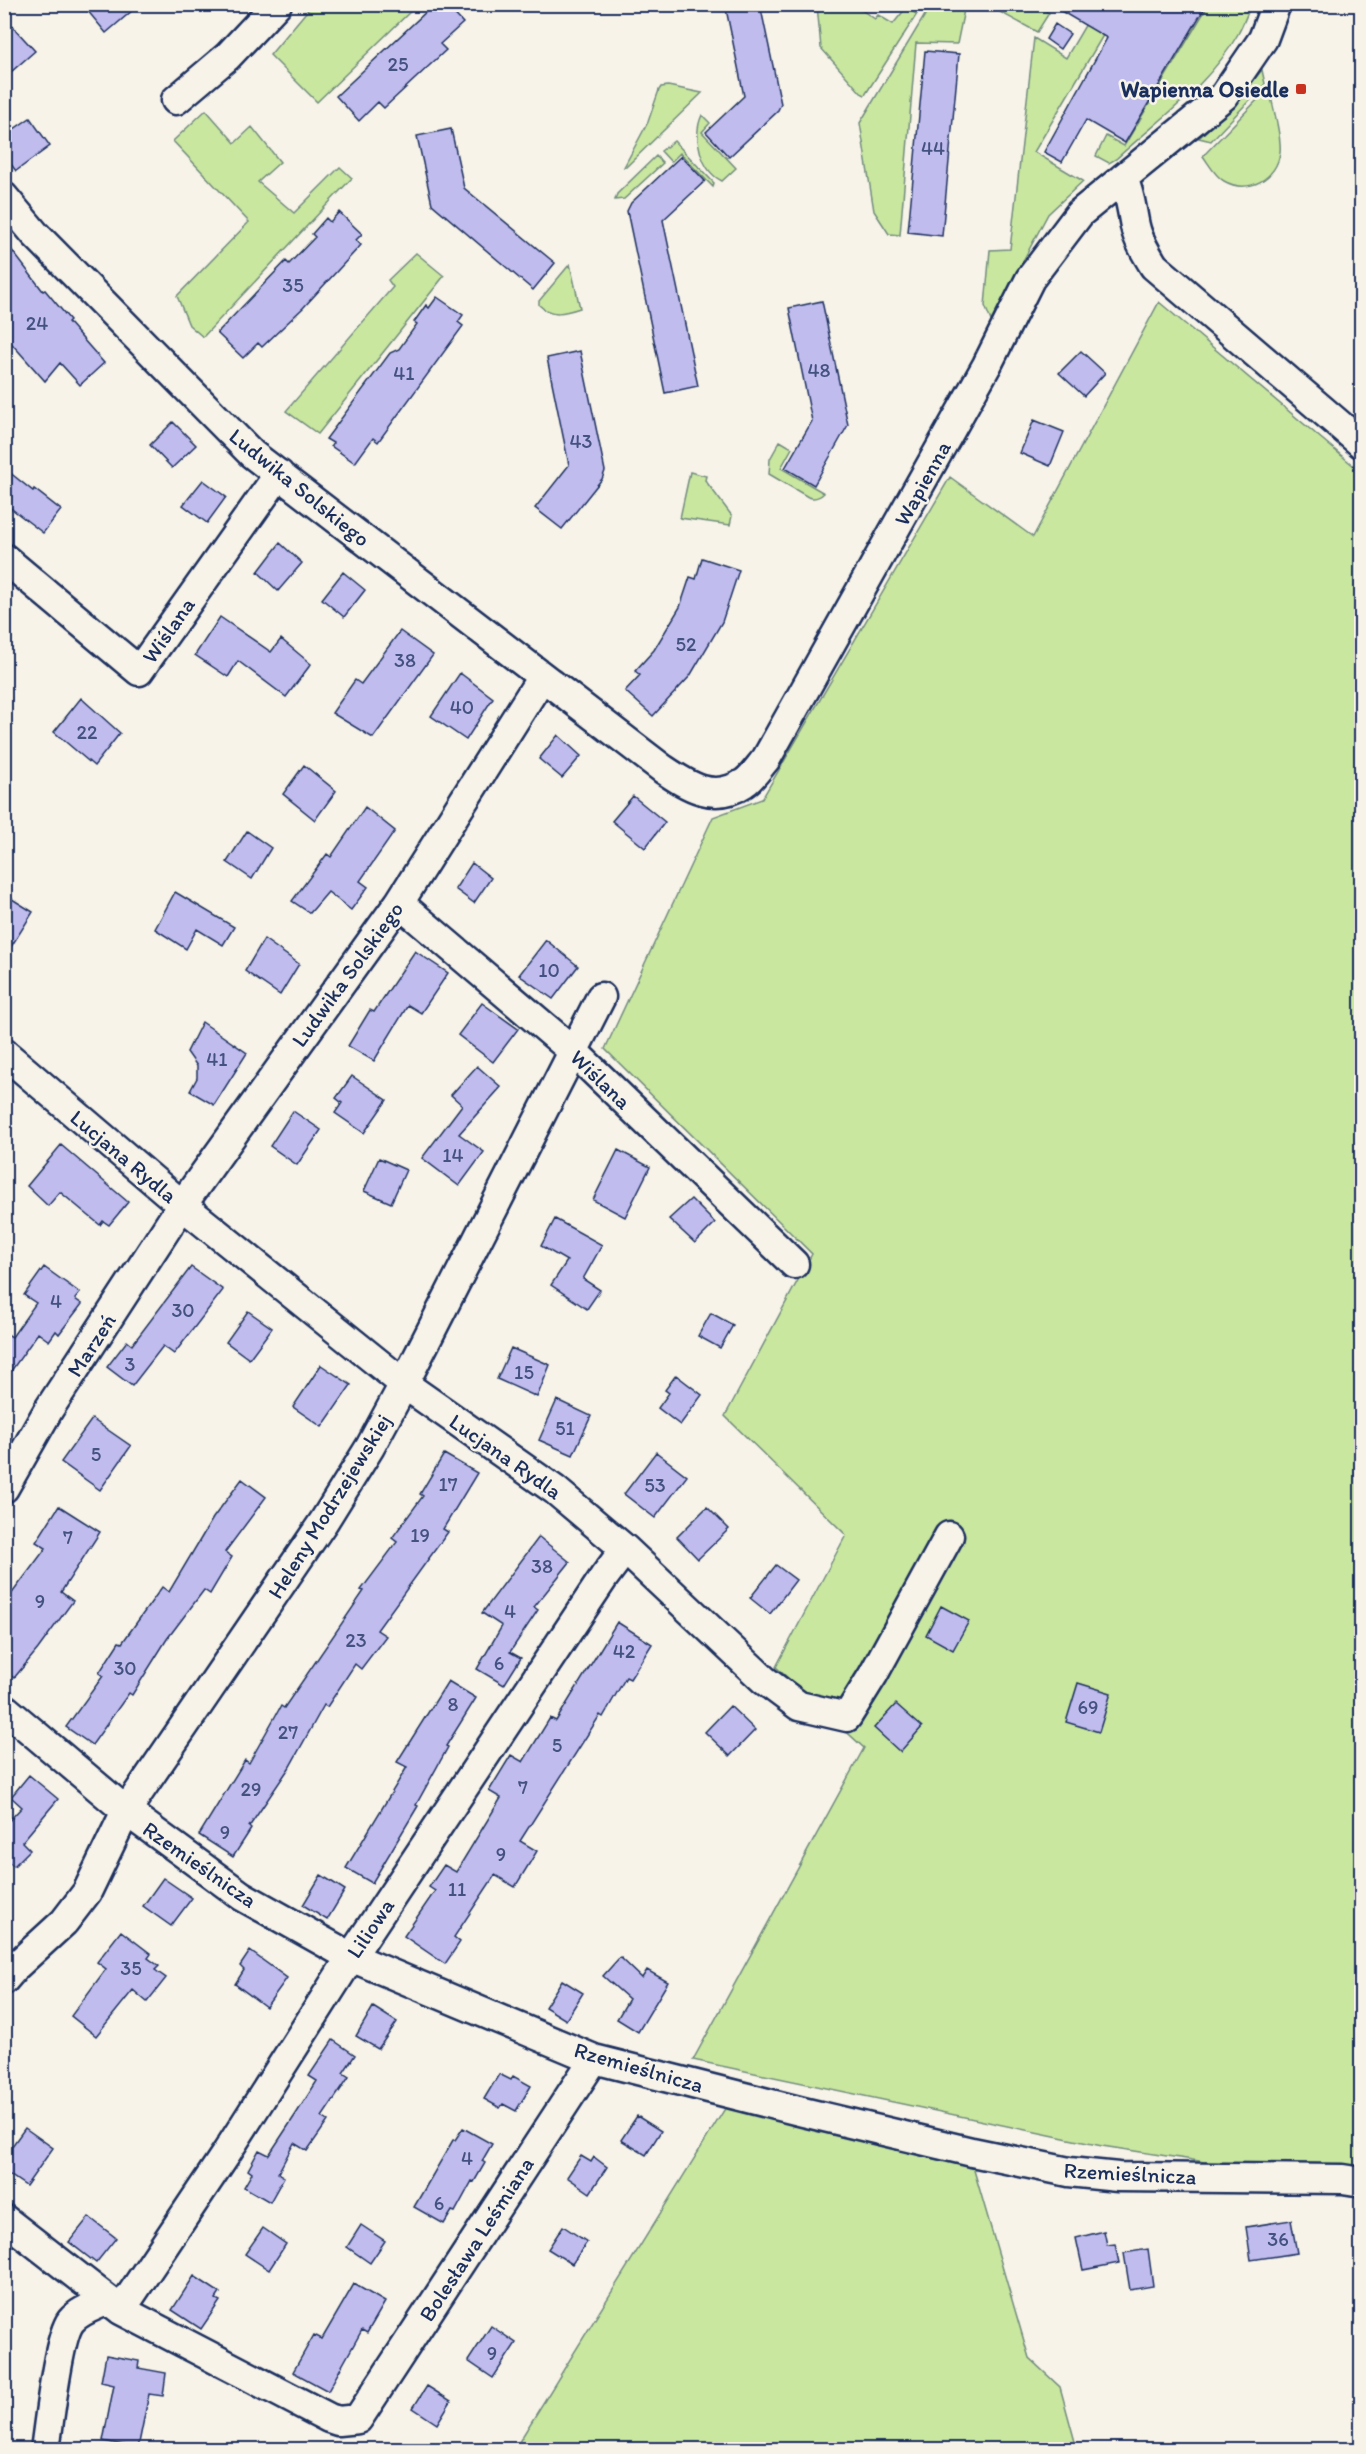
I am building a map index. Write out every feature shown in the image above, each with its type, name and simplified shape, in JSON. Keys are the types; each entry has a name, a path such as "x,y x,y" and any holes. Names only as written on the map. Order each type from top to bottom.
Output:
{"street":[{"path":"176,100 228,56 277,4"},
{"name":"Wapienna","path":"727,791 745,783 766,759 987,365 1030,279 1080,213 1224,96 1263,39 1276,4"},
{"path":"1123,178 1131,199 1135,226 1154,266 1362,444"},
{"name":"Ludwika Solskiego","path":"4,197 51,251 252,454 663,769 689,786 707,793 727,791"},
{"name":"Wiślana","path":"4,558 139,671 279,474"},
{"name":"Ludwika Solskiego","path":"182,1204 399,903 542,677"},
{"name":"Wiślana","path":"399,903 573,1051 794,1264"},
{"name":"Heleny Modrzejewskiej","path":"4,1980 64,1922 87,1892 126,1811 324,1521 370,1448 405,1384 601,997"},
{"name":"Lucjana Rydla","path":"4,1053 182,1204 405,1384 555,1490 625,1549 764,1680 799,1706 847,1717 873,1675 949,1536"},
{"name":"Marzeń","path":"4,1488 49,1409 182,1204"},
{"name":"Liliowa","path":"114,2305 227,2152 351,1957 604,1576 625,1549"},
{"name":"Rzemieślnicza","path":"4,1708 126,1811 242,1896 351,1957 594,2058 802,2112 1069,2172 1118,2177 1332,2179 1362,2182"},
{"name":"Bolesława Leśmiana","path":"114,2305 329,2418 338,2421 358,2419 594,2058"},
{"path":"4,2219 114,2305"},
{"path":"45,2450 54,2387 67,2326 81,2313 114,2305"}],"green space":[{"path":"1209,4 1251,5 1240,31 1226,53 1198,86 1116,159 1109,163 1096,156 1106,136 1124,146"},
{"path":"312,5 417,5 317,102 270,55"},
{"path":"817,5 858,5 857,7 875,19 878,15 893,24 906,8 917,14 865,95 821,48"},
{"path":"931,5 965,5 957,44 916,43 900,235 889,234 874,211 860,123"},
{"path":"987,5 1035,5 1049,13 1037,32"},
{"path":"1097,5 1121,5 1034,152 1083,181 1048,214 991,321 985,306 990,250 1010,249 1034,38 1066,58"},
{"path":"1262,70 1265,84 1211,141 1199,138 1234,104"},
{"path":"668,86 702,93 624,167 648,122 659,90 661,87"},
{"path":"1270,92 1280,138 1278,162 1267,177 1260,182 1242,186 1224,181 1203,156 1263,94"},
{"path":"206,110 235,143 252,127 280,162 258,182 294,213 340,167 352,178 203,337 189,325 177,296 249,222 173,141"},
{"path":"702,115 710,123 702,132 736,168 722,181 709,169 700,152 698,133"},
{"path":"674,141 714,183 713,187 680,153 671,162 661,151"},
{"path":"656,156 663,163 624,199 615,200 617,194"},
{"path":"416,253 444,276 318,434 286,411 393,287 388,280"},
{"path":"570,264 580,308 558,313 544,309 539,305 539,301"},
{"path":"1159,302 1361,472 1361,2173 1238,2167 1102,2146 693,2060 864,1748 776,1667 846,1535 725,1416 812,1254 605,1049 713,817 762,799 950,477 1033,537"},
{"path":"780,441 792,448 781,468 824,493 822,495 816,498 808,497 769,474 770,459"},
{"path":"690,472 706,476 705,480 732,516 730,525 680,518"},
{"path":"729,2102 971,2160 1029,2358 1060,2387 1077,2449 514,2450"}],"building":[{"path":"82,4 140,4 106,33"},
{"path":"437,4 445,4 463,23 440,44 446,50 384,108 378,102 359,121 336,96"},
{"path":"725,4 760,4 781,104 777,112 729,157 706,132 744,96"},
{"path":"1049,4 1207,4 1125,143 1086,120 1062,162 1044,152 1107,38"},
{"path":"4,17 35,51 4,78"},
{"path":"1055,24 1070,34 1060,49 1046,39"},
{"path":"925,51 959,54 942,236 908,232"},
{"path":"30,118 50,146 16,171 4,155 4,136"},
{"path":"451,129 464,188 555,263 533,290 432,204 417,136"},
{"path":"681,156 705,181 663,220 698,386 665,393 627,211 631,203"},
{"path":"339,212 362,234 356,240 361,245 303,308 262,347 258,343 243,358 217,333 286,261 289,264 315,237 312,234 326,218 330,222"},
{"path":"4,240 43,291 45,290 70,320 68,322 104,363 80,385 60,363 45,381 4,335"},
{"path":"437,297 463,315 458,322 463,326 378,442 373,438 355,463 331,446 333,443 326,439 390,353 399,349 417,324 414,322 426,305 429,308"},
{"path":"822,301 848,425 814,485 785,468 812,421 789,308"},
{"path":"580,351 605,471 602,479 562,529 535,508 569,465 547,358"},
{"path":"1081,351 1105,373 1084,396 1059,373"},
{"path":"1034,420 1064,432 1050,466 1020,453"},
{"path":"173,422 196,445 172,468 150,445"},
{"path":"4,468 61,510 43,533 4,503"},
{"path":"203,480 226,497 207,523 183,505"},
{"path":"280,543 302,563 278,591 258,572"},
{"path":"702,558 739,570 722,622 690,676 653,716 625,691 640,675 635,671 654,650 680,607 690,577 696,579"},
{"path":"343,572 365,590 344,617 322,599"},
{"path":"220,617 271,652 281,639 311,664 286,697 238,661 228,677 195,655"},
{"path":"400,631 433,655 373,738 332,713 355,680 361,684"},
{"path":"460,673 493,698 466,740 431,716"},
{"path":"81,698 120,733 94,766 54,732"},
{"path":"558,735 581,756 562,778 539,759"},
{"path":"304,765 336,791 315,820 283,794"},
{"path":"633,796 665,822 645,848 612,821"},
{"path":"365,807 395,831 360,881 368,887 351,910 328,892 310,913 292,901 327,854 331,857"},
{"path":"247,831 271,848 252,879 227,862"},
{"path":"472,863 491,878 474,903 455,889"},
{"path":"175,892 234,927 223,945 197,929 186,949 155,929"},
{"path":"4,894 33,912 4,958"},
{"path":"264,939 299,964 280,995 245,971"},
{"path":"546,940 578,966 553,999 519,975"},
{"path":"415,951 448,973 421,1013 408,1005 374,1061 348,1046 370,1010 374,1012"},
{"path":"482,1003 518,1029 493,1062 458,1035"},
{"path":"202,1022 247,1053 214,1105 190,1091 197,1078 197,1066 187,1052"},
{"path":"477,1066 501,1087 459,1134 484,1152 459,1186 422,1158 462,1105 451,1095"},
{"path":"352,1076 387,1100 364,1133 335,1113 342,1103 336,1098"},
{"path":"293,1111 321,1130 297,1165 270,1146"},
{"path":"61,1145 128,1202 109,1225 103,1221 100,1225 60,1192 48,1206 27,1186"},
{"path":"618,1150 650,1167 625,1217 593,1200"},
{"path":"379,1158 406,1170 391,1203 364,1191"},
{"path":"691,1199 715,1223 695,1243 669,1219"},
{"path":"555,1219 602,1245 583,1279 600,1290 587,1309 551,1285 567,1261 541,1246"},
{"path":"44,1267 80,1293 75,1299 82,1304 59,1334 56,1331 49,1341 38,1333 4,1381 4,1332 12,1337 36,1303 24,1295"},
{"path":"191,1267 223,1290 174,1354 163,1346 132,1386 107,1367 127,1341 132,1345"},
{"path":"248,1311 272,1328 249,1359 226,1342"},
{"path":"711,1313 733,1325 720,1348 698,1336"},
{"path":"511,1348 550,1365 537,1397 497,1379"},
{"path":"321,1365 351,1385 322,1427 293,1407"},
{"path":"676,1375 702,1395 680,1425 658,1408 669,1393 665,1390"},
{"path":"557,1400 591,1416 573,1455 539,1440"},
{"path":"92,1419 131,1446 100,1490 61,1462"},
{"path":"656,1452 687,1476 655,1518 624,1494"},
{"path":"444,1454 477,1473 443,1529 448,1532 377,1630 386,1636 361,1669 355,1664 327,1707 324,1705 289,1768 249,1827 251,1829 233,1857 199,1835 245,1760 249,1763 281,1706 284,1708 364,1591 361,1590 397,1542 392,1538 423,1496 420,1494"},
{"path":"242,1479 266,1497 225,1552 232,1557 210,1594 204,1590 167,1639 132,1695 129,1693 92,1745 66,1727 103,1676 99,1673 119,1642 122,1643 162,1587 169,1592 213,1518"},
{"path":"59,1506 100,1532 61,1592 73,1601 14,1678 4,1670 4,1604 46,1548 36,1542"},
{"path":"707,1507 729,1529 698,1559 677,1537"},
{"path":"539,1537 570,1562 534,1607 538,1610 510,1652 521,1658 504,1685 477,1669 502,1626 482,1613"},
{"path":"776,1565 796,1580 770,1614 750,1598"},
{"path":"941,1606 969,1621 953,1650 926,1635"},
{"path":"617,1622 652,1644 630,1679 626,1677 603,1717 600,1715 520,1841 537,1851 515,1887 495,1875 454,1937 460,1942 445,1964 404,1936 435,1891 429,1887 444,1865 456,1872 501,1798 489,1791 511,1755 523,1762 550,1718 556,1721"},
{"path":"448,1681 476,1698 446,1746 448,1747 416,1805 418,1806 372,1883 346,1868 407,1767 397,1762"},
{"path":"1078,1683 1111,1693 1099,1732 1066,1722"},
{"path":"896,1704 922,1727 900,1752 874,1728"},
{"path":"730,1706 755,1730 730,1756 705,1732"},
{"path":"29,1775 58,1799 22,1842 30,1850 14,1866 6,1860 4,1862 4,1826 22,1807 11,1797"},
{"path":"321,1875 345,1890 327,1920 303,1905"},
{"path":"163,1878 192,1898 171,1926 143,1906"},
{"path":"121,1931 151,1954 148,1958 159,1966 155,1970 166,1978 147,2002 133,1990 96,2036 71,2016 106,1969 97,1962"},
{"path":"250,1951 287,1978 266,2007 235,1984 244,1970 240,1966"},
{"path":"620,1957 642,1978 647,1970 668,1982 638,2032 617,2019 629,1999 603,1976"},
{"path":"562,1980 583,1993 566,2020 545,2007"},
{"path":"373,2007 397,2022 378,2049 356,2036"},
{"path":"333,2040 355,2055 343,2073 349,2077 322,2117 328,2121 307,2151 294,2143 278,2173 284,2177 270,2202 244,2187 252,2173 248,2170 259,2150 269,2155 296,2114 317,2081 309,2076"},
{"path":"499,2074 511,2080 513,2076 531,2086 516,2111 503,2104 500,2108 484,2099"},
{"path":"637,2116 661,2131 646,2155 621,2140"},
{"path":"25,2128 53,2148 26,2186 4,2171 4,2157"},
{"path":"463,2128 492,2144 482,2161 485,2163 474,2182 472,2181 455,2212 452,2211 444,2224 414,2207 453,2140"},
{"path":"581,2156 591,2162 594,2157 607,2167 590,2193 567,2177"},
{"path":"89,2217 116,2238 96,2263 69,2242"},
{"path":"1291,2220 1297,2253 1251,2260 1246,2227"},
{"path":"361,2225 385,2241 370,2263 347,2247"},
{"path":"563,2226 587,2242 572,2264 548,2249"},
{"path":"263,2228 286,2244 269,2270 245,2254"},
{"path":"1104,2231 1107,2245 1115,2244 1119,2263 1083,2270 1076,2238"},
{"path":"1148,2249 1153,2286 1130,2290 1124,2253"},
{"path":"194,2276 220,2293 216,2299 220,2301 201,2329 172,2310"},
{"path":"354,2284 385,2302 367,2333 362,2330 328,2391 293,2372 314,2335 322,2339"},
{"path":"491,2326 516,2343 493,2378 468,2361"},
{"path":"106,2355 139,2361 138,2368 166,2373 163,2396 149,2394 138,2448 103,2441 114,2385 101,2382"},
{"path":"427,2386 451,2401 437,2424 413,2408"}],"place":[{"name":"Wapienna Osiedle","path":"1301,89"}]}
